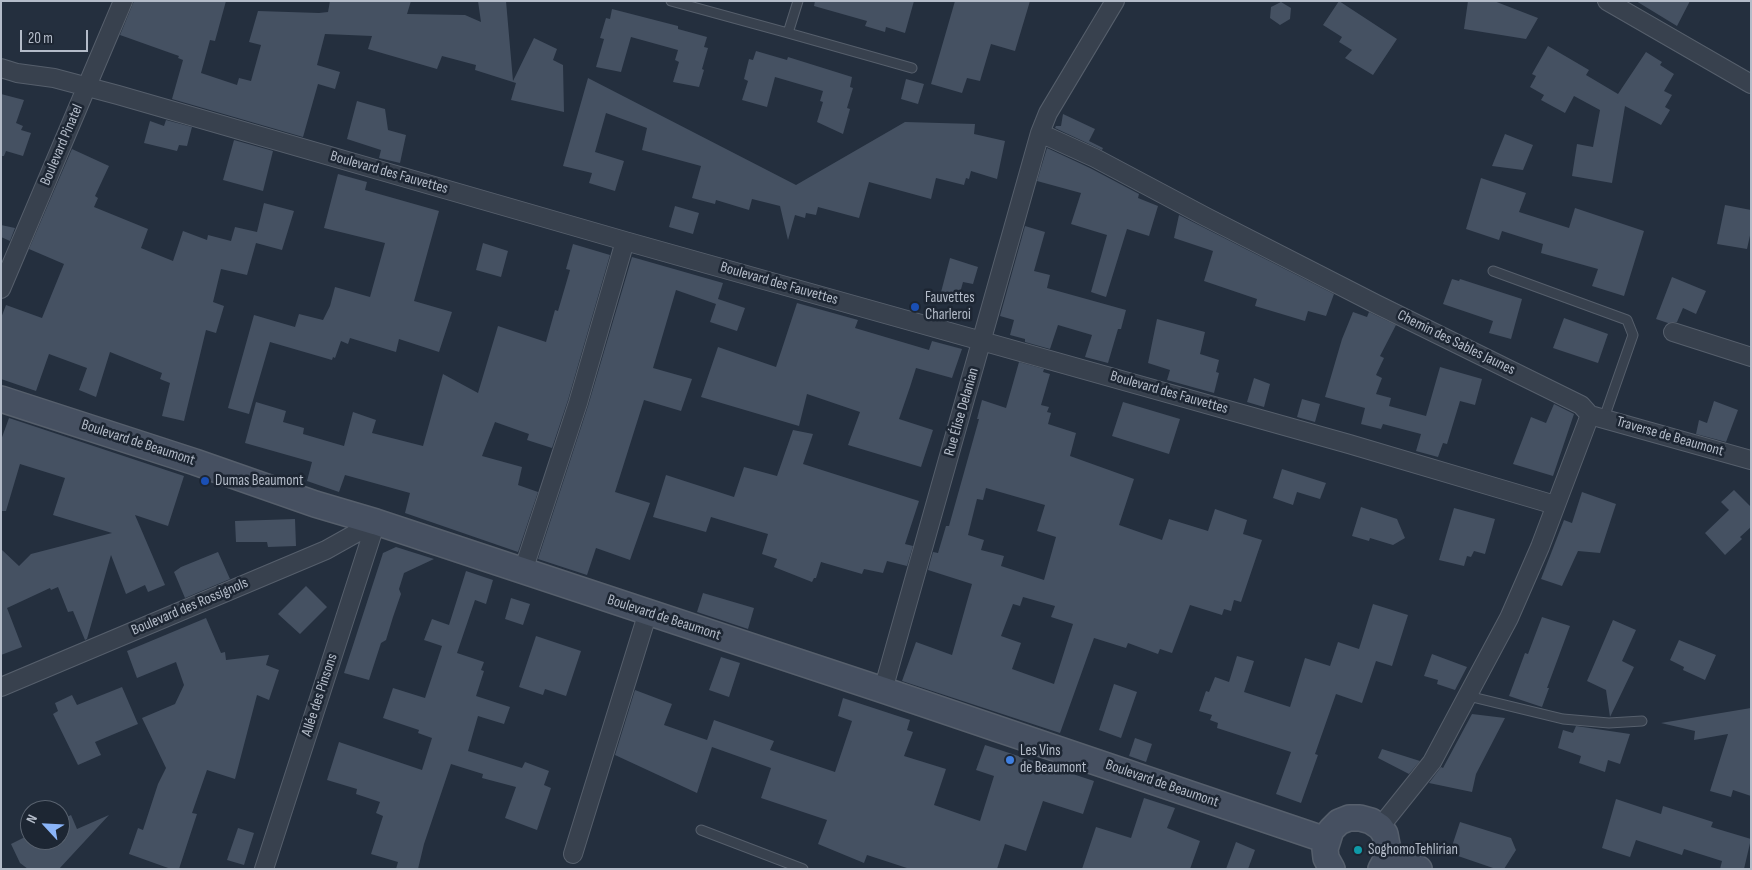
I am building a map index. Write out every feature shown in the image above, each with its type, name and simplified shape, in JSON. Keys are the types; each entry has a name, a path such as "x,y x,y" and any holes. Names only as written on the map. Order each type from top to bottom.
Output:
{"street":[{"name":"Boulevard Pinatel","path":"1,289 123,1"},
{"path":"1040,133 1048,113 1115,1"},
{"path":"1612,3 1751,84"},
{"name":"Boulevard des Fauvettes","path":"1,68 54,78 118,94 624,241 1349,444 1555,505"},
{"name":"Rue Élise Delanian","path":"883,690 1040,133"},
{"name":"Chemin des Sables Jaunes","path":"1040,133 1095,158 1368,300 1581,405 1597,417"},
{"path":"523,571 578,403 624,241"},
{"path":"1673,332 1751,357"},
{"name":"Boulevard de Beaumont","path":"1,399 195,462 314,504 376,522 883,690 1326,840"},
{"path":"1380,827 1432,762 1468,696 1509,618 1540,547 1555,505 1597,417"},
{"name":"Traverse de Beaumont","path":"1597,417 1751,460"},
{"name":"Boulevard des Rossignols","path":"1,687 326,550 376,522"},
{"name":"Allée des Pinsons","path":"264,869 376,522"},
{"path":"574,854 648,612"},
{"path":"1330,868 1325,849 1326,840 1331,830 1339,822 1349,818 1360,818 1371,821 1380,827 1387,842 1384,864 1418,869"}],"lane":[{"path":"671,1 912,68"},
{"path":"788,33 798,1"},
{"path":"1493,271 1627,320 1633,335 1597,417"},
{"path":"1468,696 1563,719 1609,723 1642,720"},
{"path":"701,830 803,869"}],"building":[{"path":"134,1 226,1 215,41 210,40 201,73 237,85 239,78 251,81 261,45 249,42 258,11 319,13 328,12 330,1 411,1 407,14 465,15 481,22 478,1 506,1 513,81 534,38 557,49 553,60 563,65 564,112 511,100 516,83 475,70 476,65 442,56 437,69 368,49 372,36 325,34 317,65 340,72 335,89 318,84 303,137 172,99 183,60 178,58 179,56 120,35"},
{"path":"815,1 914,1 905,33 886,27 885,32 865,26 867,21 814,6"},
{"path":"955,1 1030,1 1015,51 991,44 980,81 967,78 962,93 931,84"},
{"path":"1339,1 1397,39 1373,75 1345,58 1352,50 1339,42 1342,37 1323,25"},
{"path":"1468,1 1494,1 1538,18 1526,39 1464,29"},
{"path":"1636,1 1690,1 1677,26"},
{"path":"1281,2 1291,8 1290,19 1280,25 1270,18 1271,7"},
{"path":"612,9 678,26 678,29 707,37 704,47 708,48 699,87 673,82 679,62 675,60 678,50 631,37 621,72 596,67 604,39 600,38 606,18 610,19"},
{"path":"1548,46 1589,70 1586,75 1618,94 1646,52 1662,62 1660,65 1674,74 1664,91 1672,95 1665,107 1670,110 1661,125 1625,106 1612,183 1572,176 1577,144 1593,147 1600,110 1574,96 1565,113 1541,100 1544,95 1530,87 1536,76 1532,74"},
{"path":"756,51 787,60 788,57 852,77 850,87 853,88 847,108 850,109 843,134 817,122 823,102 820,101 823,91 775,77 767,107 742,100 748,81 744,79 749,59 753,60"},
{"path":"588,78 796,185 905,122 975,124 974,134 1005,141 997,179 971,171 969,179 966,178 964,185 936,178 931,199 869,182 859,218 818,207 816,215 806,213 805,218 795,215 788,240 780,206 752,199 749,210 716,200 715,204 692,198 701,166 642,150 647,128 606,113 595,152 624,161 615,191 589,183 592,173 563,166"},
{"path":"906,79 924,84 918,104 901,99"},
{"path":"1,94 24,100 16,123 23,126 21,130 31,133 23,156 6,151 4,156 1,156"},
{"path":"357,101 385,109 388,130 406,135 400,163 379,158 381,150 347,139"},
{"path":"1063,114 1095,129 1089,141 1103,148 1102,150 1055,128 1056,126 1061,126"},
{"path":"166,120 192,127 187,146 179,145 177,151 144,143 150,121 164,126"},
{"path":"1505,134 1533,145 1523,170 1492,166"},
{"path":"234,140 273,151 263,191 223,180"},
{"path":"1047,148 1090,168 1139,194 1138,198 1158,206 1149,236 1127,229 1106,297 1091,292 1107,235 1071,224 1081,193 1037,181"},
{"path":"72,149 109,166 95,196 98,198 94,207 148,229 141,248 173,261 183,231 207,240 208,235 231,241 235,227 257,232 264,203 294,211 282,250 256,243 247,275 221,269 213,302 224,306 216,333 206,330 184,421 162,416 170,383 160,379 162,373 110,352 96,397 79,390 87,368 49,354 36,391 1,379 1,318 6,305 42,318 64,264 29,249"},
{"path":"338,174 367,182 365,190 439,211 414,301 452,312 439,352 399,339 396,352 350,338 348,344 341,341 335,358 333,357 332,360 270,342 249,414 228,408 254,315 295,327 299,314 323,320 330,306 335,287 370,297 385,243 324,228"},
{"path":"1481,178 1526,193 1519,212 1569,228 1575,208 1644,231 1624,296 1592,286 1598,269 1541,253 1543,244 1502,231 1499,240 1466,229"},
{"path":"1725,205 1751,210 1751,231 1747,249 1717,244"},
{"path":"675,206 699,213 693,234 669,227"},
{"path":"1179,215 1334,294 1326,316 1308,311 1305,321 1255,306 1257,299 1204,281 1213,251 1174,238"},
{"path":"1,225 15,228 10,241 1,237"},
{"path":"1025,226 1045,232 1034,271 1050,275 1047,288 1126,310 1108,363 1085,357 1092,335 1058,325 1050,349 1025,342 1025,339 1010,335 1014,320 1000,316"},
{"path":"483,243 508,251 501,277 476,270"},
{"path":"573,244 610,255 568,400 552,448 527,440 529,434 495,422 482,456 522,467 518,485 538,492 518,552 405,513 410,493 345,475 339,492 307,481 312,462 245,443 256,402 286,411 283,422 304,428 303,434 344,446 353,412 376,420 372,433 423,446 443,374 478,393 498,326 546,342 555,310 558,311 570,270 566,269"},
{"path":"632,257 723,283 718,299 745,308 737,331 710,322 716,304 676,290 653,368 692,379 681,411 644,400 615,492 650,503 630,560 596,548 587,575 538,559 588,406"},
{"path":"950,258 978,267 973,284 963,282 958,300 940,296"},
{"path":"1672,277 1706,291 1696,314 1683,308 1677,322 1668,323 1656,319"},
{"path":"1452,279 1459,281 1460,279 1522,299 1511,339 1489,333 1493,321 1443,304"},
{"path":"797,303 858,320 855,328 929,350 932,341 962,349 952,378 916,368 899,419 933,430 921,467 848,445 860,412 807,394 799,426 701,397 718,347 776,367"},
{"path":"1353,312 1367,317 1369,312 1396,325 1380,356 1384,358 1376,375 1382,378 1376,394 1391,398 1389,406 1426,416 1440,367 1482,379 1475,405 1460,401 1447,444 1443,443 1438,457 1416,451 1421,434 1383,424 1381,429 1361,424 1365,408 1325,397 1342,339"},
{"path":"1564,318 1608,334 1598,363 1553,348"},
{"path":"1157,319 1205,332 1200,354 1219,360 1216,372 1219,373 1214,393 1167,380 1170,370 1148,363"},
{"path":"1019,362 1044,369 1043,372 1050,374 1041,405 1049,407 1047,412 1051,413 1048,424 1076,433 1070,456 1134,479 1119,525 1162,540 1169,519 1208,531 1215,509 1247,520 1243,534 1262,540 1241,602 1234,600 1231,611 1224,609 1222,615 1190,605 1172,653 1160,649 1158,654 1128,643 1126,648 1094,638 1060,733 902,681 916,642 952,655 972,584 928,570 933,552 938,553 946,526 949,526 979,419 977,419 982,400 1006,408","holes":["986,488 1045,505 1037,531 1056,537 1044,580 1001,566 1004,556 981,550 984,540 968,535 977,499 983,500","1023,597 1055,606 1051,617 1073,624 1054,684 1012,669 1021,643 1001,636 1013,604 1020,606"]},
{"path":"1254,378 1270,384 1264,407 1247,402"},
{"path":"1302,399 1320,404 1315,422 1297,417"},
{"path":"1714,401 1738,410 1726,442 1696,434 1699,420 1707,423"},
{"path":"1123,402 1180,419 1169,454 1112,436"},
{"path":"1554,404 1574,414 1553,476 1513,464 1531,417 1546,423"},
{"path":"9,418 184,476 168,526 135,515 165,585 148,592 145,585 126,594 111,555 87,639 85,640 73,611 68,612 58,587 51,590 50,588 7,608 22,647 1,655 1,549 19,566 31,554 112,533 53,515 65,478 20,464 6,511 1,511 1,440"},
{"path":"793,430 813,434 803,464 919,501 905,544 913,546 907,566 887,561 883,573 864,569 862,574 821,562 816,578 812,582 774,567 777,559 762,554 768,534 711,517 706,532 653,517 666,475 734,497 744,467 777,476"},
{"path":"1282,469 1326,483 1320,499 1297,492 1293,505 1273,498"},
{"path":"1734,490 1751,507 1751,527 1740,537 1742,539 1725,555 1705,533 1729,510 1721,502"},
{"path":"1582,492 1616,504 1600,553 1578,551 1562,586 1541,579 1564,520 1572,523"},
{"path":"1361,507 1397,519 1405,538 1393,545 1370,538 1369,541 1352,536"},
{"path":"1454,508 1495,519 1485,554 1474,551 1471,557 1467,556 1464,566 1439,560"},
{"path":"295,519 296,546 268,547 267,542 236,542 235,521"},
{"path":"396,547 434,559 404,573 399,589 401,594 386,640 381,643 369,680 344,673 383,553"},
{"path":"218,552 230,579 185,598 174,572 181,567"},
{"path":"466,571 493,580 486,604 475,600 457,653 484,662 481,670 484,671 476,696 510,707 504,724 478,716 468,751 522,768 525,762 549,771 544,785 551,788 537,830 505,818 516,787 482,778 483,774 451,764 424,844 418,869 396,869 398,862 371,854 383,816 376,813 380,802 356,794 357,789 327,780 339,742 422,770 432,738 418,733 419,730 383,718 393,688 425,698 442,646 424,640 432,619 449,625"},
{"path":"306,586 327,607 300,634 278,614"},
{"path":"703,593 754,608 748,629 697,612"},
{"path":"511,598 530,604 523,625 505,619"},
{"path":"1373,604 1408,615 1392,666 1376,661 1362,703 1336,694 1315,754 1318,755 1301,803 1276,794 1291,752 1217,728 1218,723 1210,720 1212,715 1199,711 1206,691 1209,692 1215,677 1229,682 1237,656 1254,661 1244,692 1290,707 1305,658 1330,666 1338,642 1359,649"},
{"path":"1542,617 1570,626 1542,707 1509,696 1525,653 1528,654"},
{"path":"206,618 221,653 225,652 226,660 269,655 266,665 279,670 269,700 257,695 235,779 207,770 192,813 197,814 179,869 171,869 129,854 138,828 143,830 158,784 166,768 142,718 175,704 184,685 176,662 137,678 127,651"},
{"path":"1613,620 1636,630 1622,661 1634,667 1610,717 1606,690 1587,681"},
{"path":"536,636 581,651 566,696 545,689 543,695 519,687"},
{"path":"1679,640 1716,655 1705,680 1683,670 1684,667 1670,660"},
{"path":"1432,654 1467,667 1455,690 1437,684 1438,680 1424,676"},
{"path":"721,657 740,663 729,697 709,690"},
{"path":"1114,684 1137,692 1121,738 1099,730"},
{"path":"122,687 138,724 95,742 101,755 78,765 53,714 58,711 55,703 72,695 77,705"},
{"path":"635,690 672,704 664,725 707,740 714,720 774,741 770,750 835,772 852,721 838,716 843,698 910,720 907,730 913,732 904,756 946,769 934,805 980,821 994,776 976,770 985,745 1094,781 1083,814 1043,801 1026,851 1005,844 997,869 910,869 867,855 864,863 818,844 827,820 761,798 771,768 712,747 697,793 615,755"},
{"path":"1751,708 1751,796 1733,790 1731,797 1710,791 1728,734 1694,740 1695,731 1661,723"},
{"path":"1472,714 1505,718 1476,774 1472,792 1429,783 1441,767 1443,768"},
{"path":"1576,726 1630,734 1620,764 1608,760 1605,772 1579,763 1581,756 1558,748 1563,730 1573,733"},
{"path":"1135,738 1152,744 1146,762 1129,756"},
{"path":"1382,749 1420,761 1409,774 1378,758"},
{"path":"1144,798 1175,808 1167,828 1200,841 1190,869 1082,869 1096,827 1131,838"},
{"path":"1616,799 1661,814 1663,806 1713,822 1711,827 1751,839 1744,869 1720,869 1722,861 1684,849 1682,855 1636,840 1630,857 1602,848"},
{"path":"70,815 77,829 109,815 59,869 28,869 20,863 11,844 20,840 20,850 70,850"},
{"path":"1460,822 1511,838 1516,850 1504,869 1496,869 1458,856 1459,852 1451,849"},
{"path":"238,828 254,833 244,865 227,860"},
{"path":"1236,842 1255,850 1248,869 1226,869"}],"place":[{"name":"Fauvettes Charleroi","path":"915,307"},
{"name":"Dumas Beaumont","path":"205,481"},
{"name":"Les Vins de Beaumont","path":"1010,760"},
{"name":"SoghomoTehlirian","path":"1358,850"}]}
